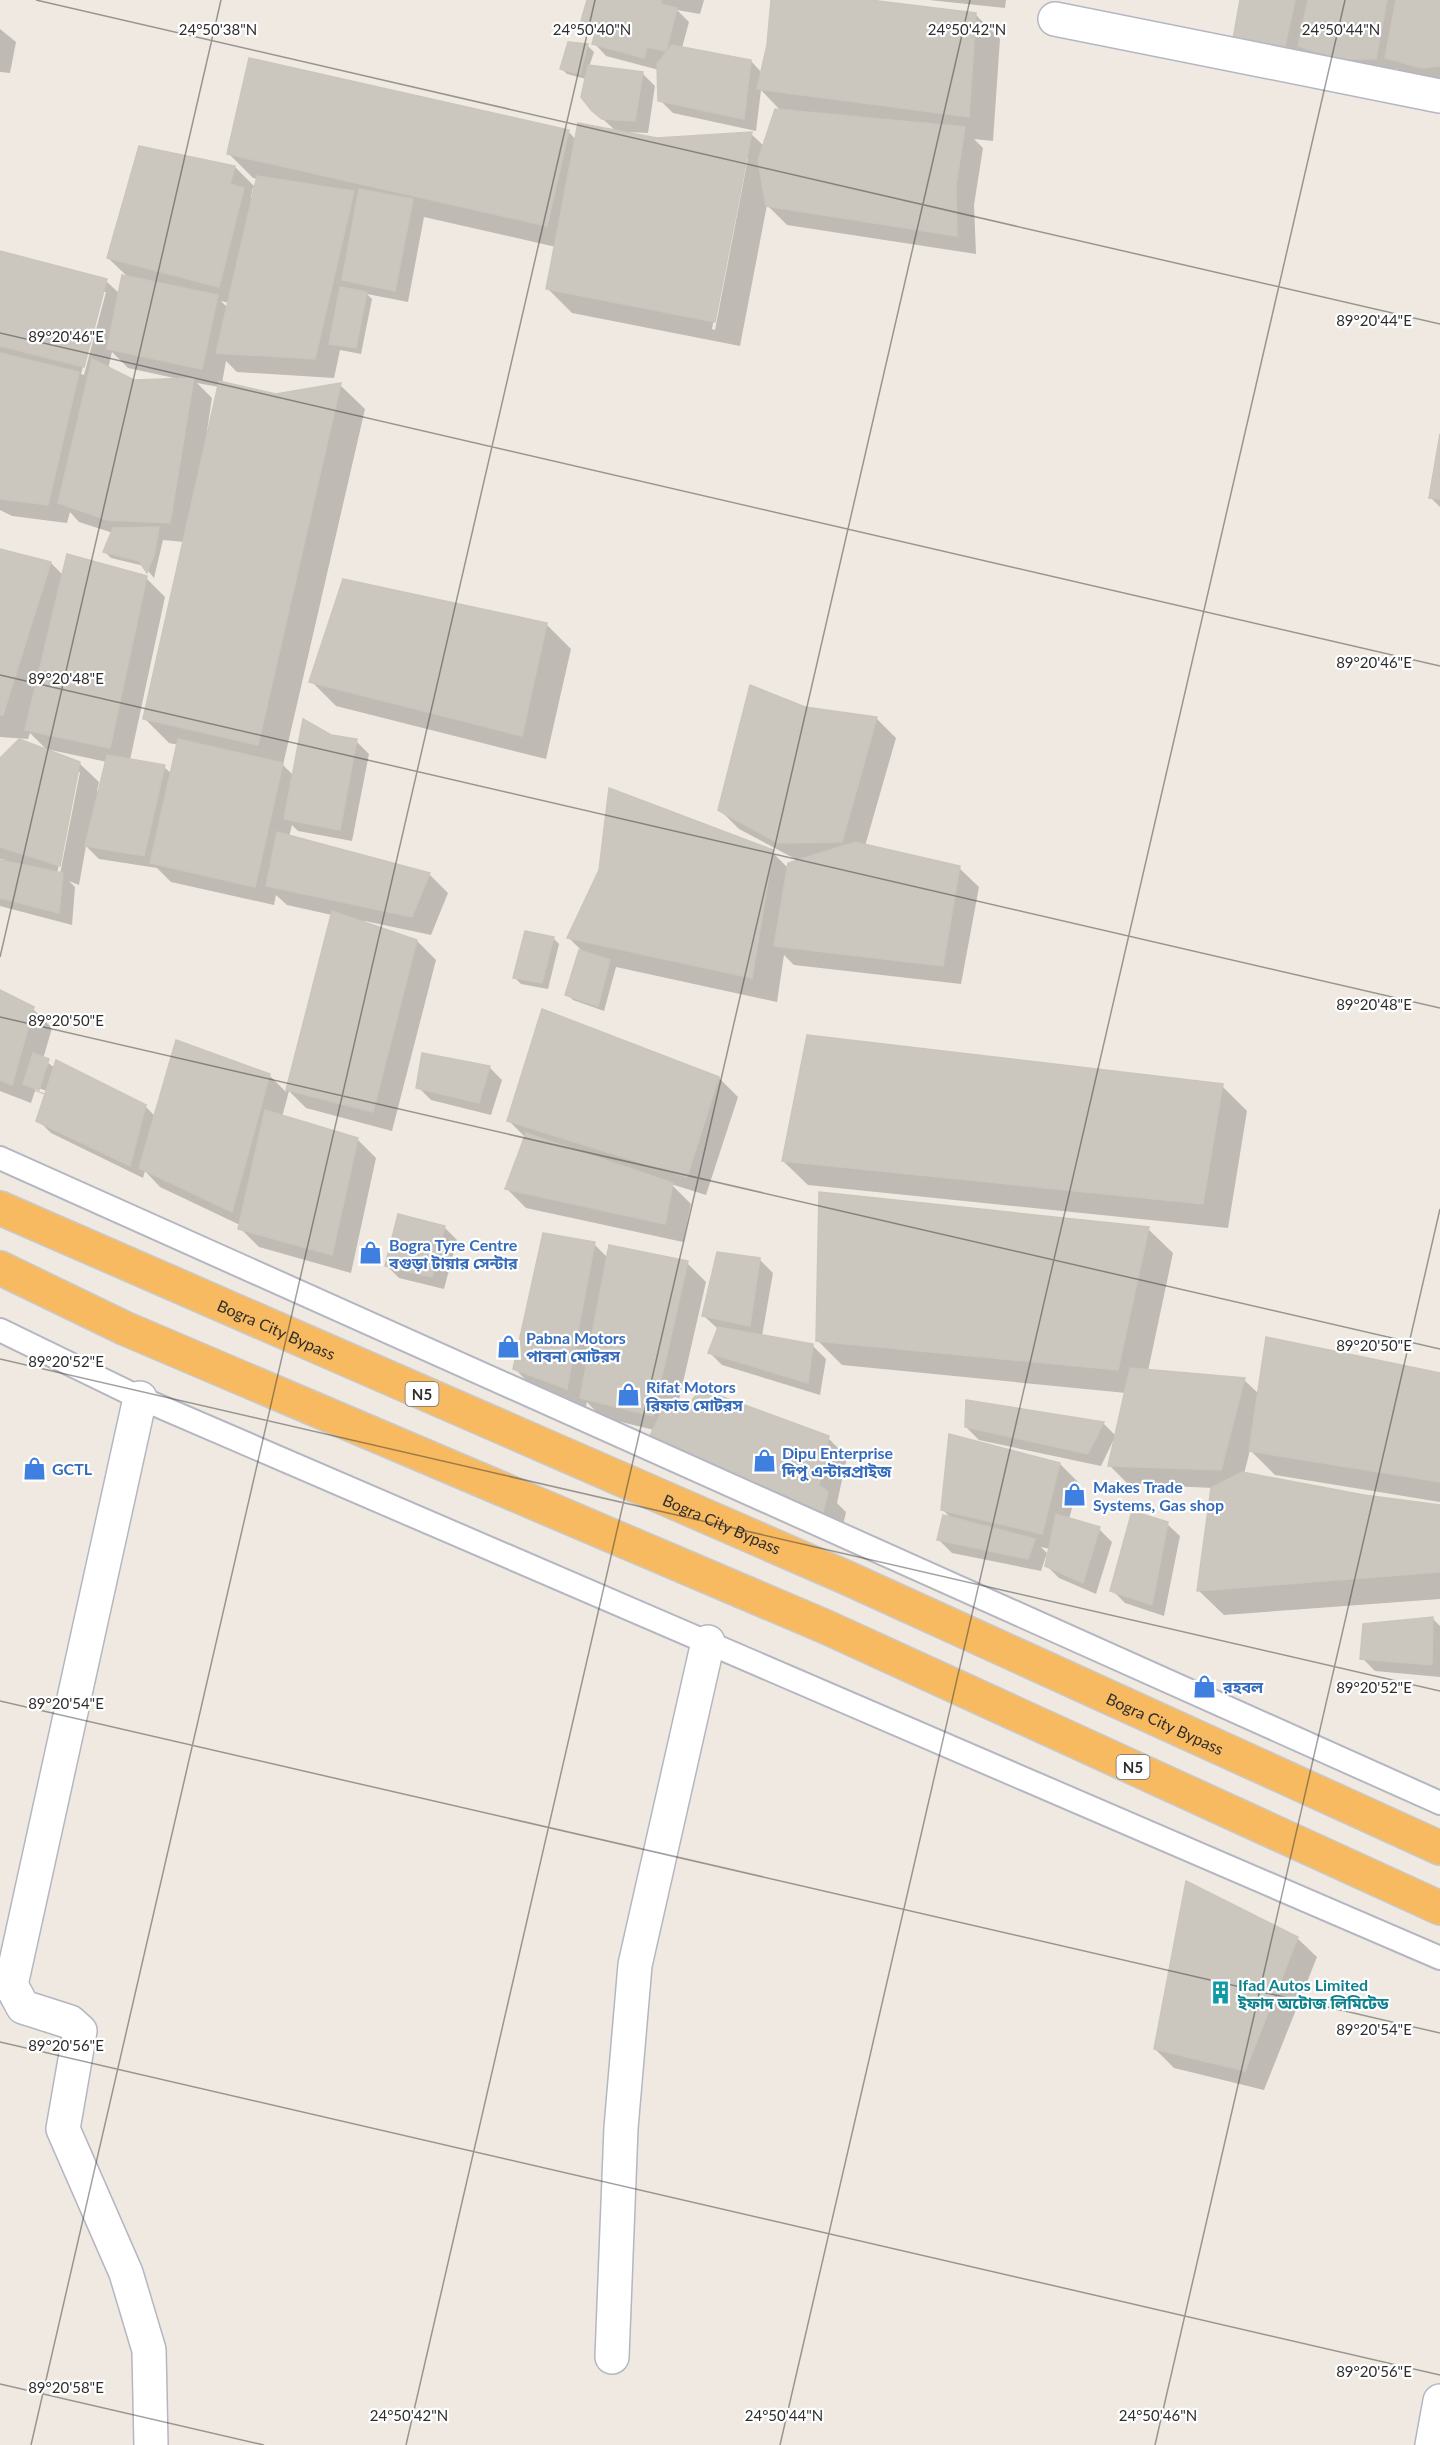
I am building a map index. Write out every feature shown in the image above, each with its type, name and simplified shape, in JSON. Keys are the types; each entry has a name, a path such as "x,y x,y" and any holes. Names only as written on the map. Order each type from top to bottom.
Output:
{"highway":[{"name":"Bogra City Bypass","path":"0,1208 845,1577 1440,1848"},
{"name":"N5","path":"0,1268 124,1328 826,1627 1440,1908"}],"street":[{"path":"1055,19 1440,96"},
{"path":"140,1398 11,1985 23,2007 70,2022 80,2031 63,2129 126,2273 149,2350 151,2445"},
{"path":"612,2357 621,2128 635,1965 708,1642"},
{"path":"1432,2445 1440,2401"}],"lane":[{"path":"0,1158 1440,1803"},
{"path":"0,1330 140,1398 1440,1958"}],"building":[{"path":"587,0 661,0 661,4 677,8 666,51 647,47 644,58 592,44 597,26 581,21"},
{"path":"771,0 870,0 976,13 969,117 757,89 767,45"},
{"path":"1240,0 1295,0 1285,46 1233,39"},
{"path":"1308,0 1387,0 1376,59 1339,59 1298,46"},
{"path":"1396,0 1440,0 1440,66 1421,68 1385,58"},
{"path":"568,42 588,44 580,74 560,69"},
{"path":"672,45 751,60 744,119 658,101 657,64"},
{"path":"249,58 569,130 547,226 227,154"},
{"path":"588,65 643,72 635,121 602,119 592,111 581,97"},
{"path":"775,109 965,127 956,185 957,236 766,206 758,160"},
{"path":"578,123 657,138 752,132 715,322 546,289"},
{"path":"139,146 235,166 230,184 244,188 219,287 107,258"},
{"path":"257,176 354,191 315,359 216,353"},
{"path":"359,189 413,199 395,291 342,280"},
{"path":"0,251 107,279 84,367 0,346"},
{"path":"122,275 218,295 202,369 107,349"},
{"path":"340,287 367,292 356,348 329,344"},
{"path":"0,353 79,372 48,505 0,499"},
{"path":"92,359 134,380 194,378 170,523 107,520 58,503"},
{"path":"219,381 276,394 341,383 258,745 143,719"},
{"path":"1440,434 1440,499 1429,498"},
{"path":"159,527 154,555 147,573 139,561 103,552 113,528"},
{"path":"0,549 51,562 3,715 0,715"},
{"path":"67,554 147,576 110,748 25,730"},
{"path":"343,579 547,623 522,736 309,682"},
{"path":"750,685 805,707 877,717 842,842 778,843 718,810"},
{"path":"303,719 331,735 357,739 340,830 284,819"},
{"path":"19,739 80,762 60,866 0,847 0,758"},
{"path":"178,739 283,763 255,887 150,863"},
{"path":"107,755 165,765 144,856 85,846"},
{"path":"609,788 773,850 752,978 567,938 599,870"},
{"path":"277,832 430,873 412,917 266,886"},
{"path":"855,842 960,866 943,966 774,946 788,863"},
{"path":"0,860 63,873 59,913 0,898"},
{"path":"332,911 417,940 373,1112 286,1090"},
{"path":"525,931 554,937 542,983 513,978"},
{"path":"579,950 610,960 598,1006 565,995"},
{"path":"0,990 34,1007 12,1085 0,1080"},
{"path":"542,1009 719,1077 687,1177 507,1121"},
{"path":"807,1035 1223,1084 1203,1204 782,1161"},
{"path":"176,1040 270,1074 232,1212 139,1168"},
{"path":"33,1053 49,1059 39,1090 23,1084"},
{"path":"422,1053 490,1066 479,1103 416,1088"},
{"path":"56,1060 146,1105 130,1166 36,1121"},
{"path":"265,1110 358,1138 332,1255 238,1229"},
{"path":"526,1133 673,1183 665,1224 505,1189"},
{"path":"819,1192 1149,1227 1118,1370 816,1341"},
{"path":"398,1214 445,1226 432,1277 385,1266"},
{"path":"543,1233 595,1242 567,1389 513,1369"},
{"path":"609,1245 688,1261 653,1416 580,1398"},
{"path":"717,1252 760,1258 750,1326 702,1316"},
{"path":"718,1327 813,1344 808,1383 708,1353"},
{"path":"1266,1337 1440,1373 1440,1482 1249,1451"},
{"path":"1130,1368 1245,1378 1221,1470 1108,1466"},
{"name":"Dipu Enterprise দিপু এন্টারপ্রাইজ","path":"701,1389 829,1436 819,1485 828,1492 823,1512 649,1438 664,1406 682,1413"},
{"path":"966,1400 1104,1422 1088,1454 965,1427"},
{"path":"949,1434 1060,1463 1042,1534 941,1510"},
{"path":"1242,1472 1364,1495 1440,1505 1440,1572 1197,1591 1211,1488"},
{"path":"1132,1511 1168,1522 1152,1605 1110,1591"},
{"path":"1056,1514 1100,1527 1083,1583 1045,1566"},
{"path":"943,1515 1035,1539 1028,1559 937,1540"},
{"path":"1433,1617 1432,1665 1360,1659 1363,1624"},
{"name":"Ifad Autos Limited ইফাদ অটোজ লিমিটেড","path":"1186,1881 1298,1937 1245,2071 1154,2049"}],"place":[{"name":"Bogra Tyre Centre বগুড়া টায়ার সেন্টার","path":"371,1253"},
{"name":"Pabna Motors পাবনা মোটরস","path":"508,1346"},
{"name":"Rifat Motors রিফাত মোটরস","path":"628,1395"},
{"name":"Dipu Enterprise দিপু এন্টারপ্রাইজ","path":"764,1461"},
{"name":"GCTL","path":"34,1468"},
{"name":"Makes Trade Systems, Gas shop","path":"1075,1495"},
{"name":"রহবল","path":"1205,1686"},
{"name":"Ifad Autos Limited ইফাদ অটোজ লিমিটেড","path":"1220,1993"}]}
